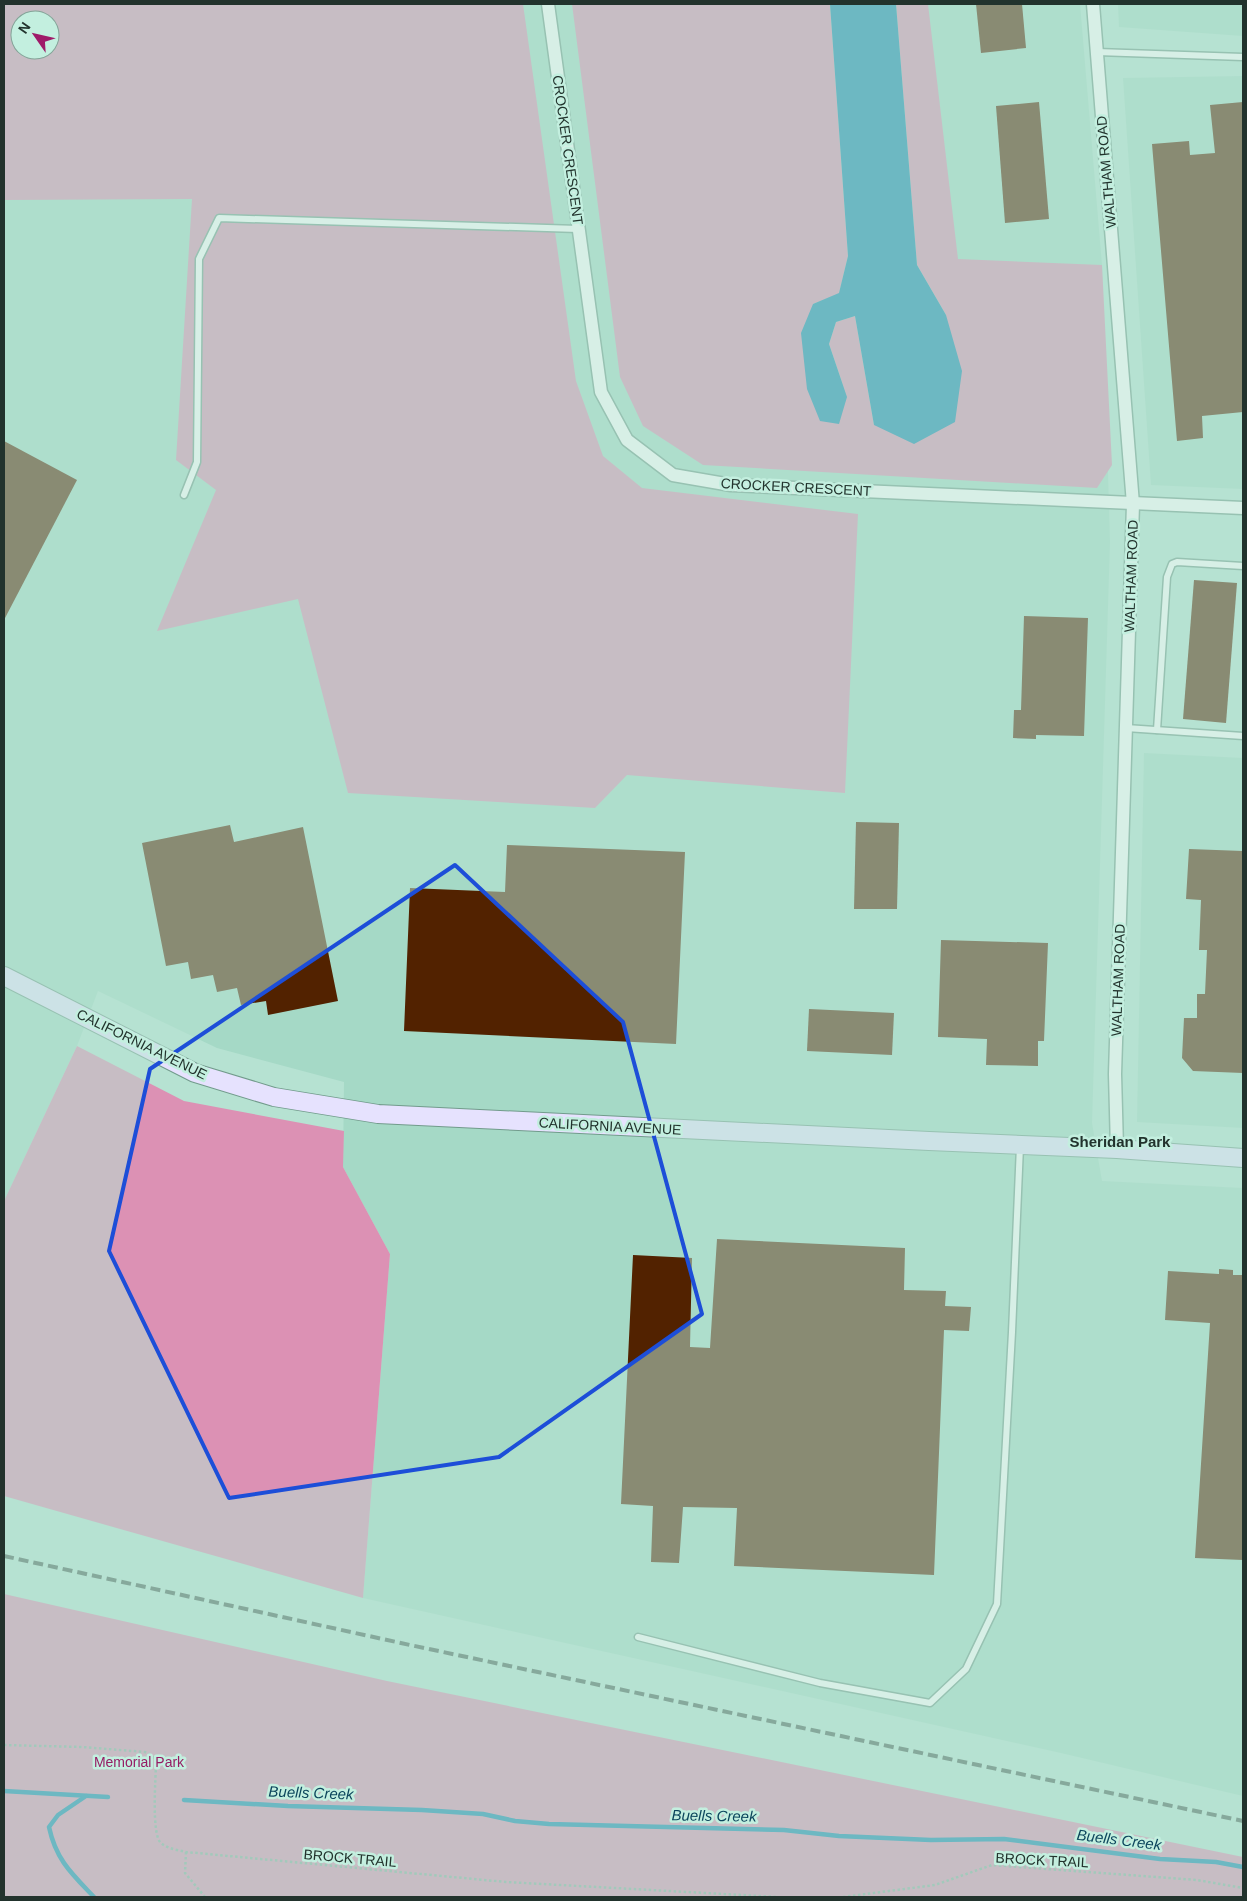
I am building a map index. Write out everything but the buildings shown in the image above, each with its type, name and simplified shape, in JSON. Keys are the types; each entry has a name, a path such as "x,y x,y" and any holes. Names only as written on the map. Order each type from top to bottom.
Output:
{"street":[{"name":"CROCKER CRESCENT","path":"548,4 601,392 627,440 673,475 731,485 1243,508"},
{"name":"WALTHAM ROAD","path":"1093,4 1133,504 1115,1074 1117,1149"},
{"name":"CALIFORNIA AVENUE","path":"4,976 195,1073 274,1097 378,1114 1117,1149 1243,1158"}],"lane":[{"path":"1097,52 1243,57"},
{"path":"184,495 197,462 199,259 219,218 578,229"},
{"path":"1157,730 1167,577 1172,564 1177,562 1243,566"},
{"path":"1126,728 1243,736"},
{"path":"638,1637 820,1684 930,1703 966,1669 997,1604 1020,1145"}],"path":[{"name":"BROCK TRAIL","path":"4,1745 82,1747 145,1752 152,1756 156,1761 155,1818 157,1837 160,1842 170,1848 186,1852 506,1882 778,1897"},
{"path":"186,1852 185,1873 205,1897"},
{"name":"BROCK TRAIL","path":"843,1897 935,1885 992,1865 1197,1880 1243,1888"}],"highlighted area":[{"path":"455,865 623,1022 702,1314 499,1457 229,1498 109,1251 150,1069"}],"shaded area":[{"path":"4,4 1080,4 1102,265 1110,542 1092,1123 1102,1181 1243,1188 1243,1796 1061,1753 363,1598 390,1254 343,1167 344,1082 217,1048 98,991 77,1046 4,1201"},
{"path":"1118,4 1243,4 1243,36 1119,27"},
{"path":"1243,76 1243,489 1151,485 1123,78"},
{"path":"1144,753 1243,758 1243,1128 1137,1122"}],"green space":[{"path":"4,4 523,4 576,381 603,456 642,488 858,514 845,793 627,775 595,808 348,793 298,599 157,631 216,490 176,460 192,199 4,200"},
{"path":"572,4 830,4 848,256 839,294 813,304 847,397 829,344 836,322 855,316 874,425 946,315 917,265 896,4 928,4 958,259 1102,265 1112,465 1097,488 703,465 643,426 620,377"},
{"path":"77,1046 184,1101 344,1131 343,1167 390,1254 363,1598 4,1496 4,1201"},
{"name":"Memorial Park","path":"4,1594 387,1681 1243,1857 1243,1897 4,1897"}],"water":[{"path":"830,4 896,4 917,265 946,315 962,371 955,422 914,444 874,425 855,316 836,322 829,344 847,397 839,424 820,421 807,389 801,333 813,304 839,293 848,256"}],"waterway":[{"name":"Buells Creek","path":"4,1791 108,1797"},
{"path":"86,1796 58,1815 49,1827 56,1849 66,1866 94,1897"},
{"name":"Buells Creek","path":"184,1800 483,1814 515,1821 549,1824 784,1830 839,1836 931,1840 1004,1839 1160,1859 1216,1862 1243,1867"}],"railway":[{"path":"4,1556 410,1645 1243,1821"}],"district":[{"name":"Sheridan Park","path":"1120,1142"}]}
